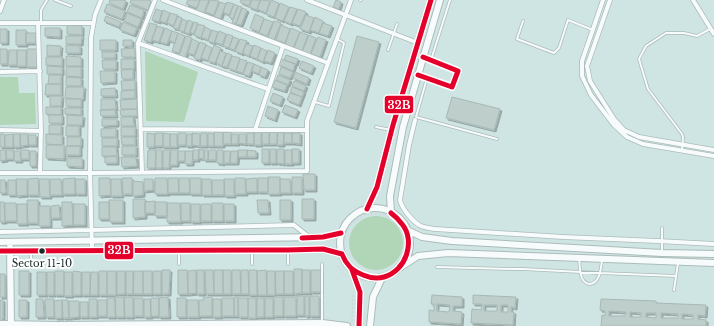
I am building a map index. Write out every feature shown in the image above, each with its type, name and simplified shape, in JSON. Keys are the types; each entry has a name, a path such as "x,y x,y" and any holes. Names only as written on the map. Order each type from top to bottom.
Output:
{"street":[{"path":"0,11 4,0"},
{"path":"92,250 90,173 91,38 93,23 101,0"},
{"path":"142,172 138,43 155,0"},
{"path":"163,0 328,63"},
{"path":"307,0 418,43"},
{"path":"0,173 307,170 307,121 351,0"},
{"path":"367,210 377,187 392,130 431,0"},
{"path":"391,213 390,196 405,118 440,0"},
{"path":"603,0 582,61 582,76 591,95 614,125 627,137 643,144 714,156"},
{"path":"610,0 588,62 587,70 590,81 614,119 624,130 639,137 714,150"},
{"path":"693,0 714,34"},
{"path":"0,23 93,23"},
{"path":"40,23 40,173"},
{"path":"138,43 268,89"},
{"path":"255,130 283,46"},
{"path":"0,72 40,71"},
{"path":"415,119 400,200 405,210 422,226 434,229 517,235 714,244"},
{"path":"141,129 306,130"},
{"path":"0,130 41,131"},
{"path":"358,326 360,292 352,270 344,260 340,248 342,233 347,222 359,212 379,209 391,213 401,221 407,230 410,243 407,256 401,267"},
{"path":"0,232 294,225 310,237"},
{"path":"407,230 422,237 452,241 662,253 714,254"},
{"path":"0,242 323,237 342,233"},
{"path":"10,242 11,325"},
{"path":"0,251 323,249 342,254"},
{"path":"352,270 362,276 382,278 390,275 418,256 448,253 714,263"},
{"path":"370,326 373,297 382,278"},
{"path":"0,324 58,326 282,325 322,323 346,326"}],"lane":[{"path":"40,23 41,10 47,0"},
{"path":"55,0 71,6"},
{"path":"431,60 450,0"},
{"path":"523,21 517,39 554,53 559,48 568,20 593,30"},
{"path":"388,50 397,24"},
{"path":"682,150 682,134 648,89 639,59 646,46 666,33 684,33 697,36 710,29"},
{"path":"314,102 329,106 344,42 337,40"},
{"path":"418,75 452,87 458,71 423,57"},
{"path":"415,119 426,78"},
{"path":"405,118 415,119 497,139"},
{"path":"376,127 392,130"},
{"path":"662,228 662,253"},
{"path":"179,250 179,264"},
{"path":"252,250 252,264"},
{"path":"288,250 288,264"},
{"path":"31,251 31,263"},
{"path":"579,258 583,280 588,284 596,282 600,273 602,259"},
{"path":"674,290 678,262"},
{"path":"322,264 322,323"},
{"path":"437,267 523,269 676,276"}],"path":[{"path":"375,214 384,216 393,221 400,228 404,247 402,257 396,265 388,271 379,274 369,274 352,264 347,256 344,246 345,236 349,228 356,220 375,214"},
{"path":"334,263 348,278"},
{"path":"352,321 354,289"}],"green space":[{"path":"145,51 198,72 184,122 146,121"},
{"path":"0,77 18,77 19,93 35,93 36,124 0,125"},
{"path":"376,216 386,218 395,224 401,233 403,243 401,253 395,262 386,268 376,270 366,268 357,262 351,253 349,243 351,233 357,224 366,218"}],"building":[{"path":"110,0 126,1 123,9 109,3"},
{"path":"131,0 151,1 148,10 130,3"},
{"path":"188,0 200,0 197,8 186,4"},
{"path":"200,0 209,0 204,13 196,10"},
{"path":"210,0 219,1 214,15 205,12"},
{"path":"241,0 251,0 249,6 240,2"},
{"path":"252,0 260,0 257,10 249,7"},
{"path":"261,0 270,1 266,13 257,9"},
{"path":"271,0 279,3 274,17 266,14"},
{"path":"336,0 341,2 339,9 333,7"},
{"path":"220,2 226,4 220,19 214,16"},
{"path":"227,2 234,4 229,15 223,12"},
{"path":"280,3 289,7 283,21 275,18"},
{"path":"107,4 125,11 122,19 104,12"},
{"path":"234,4 238,6 233,19 229,17"},
{"path":"130,5 144,10 142,18 127,12"},
{"path":"238,6 242,7 236,24 232,23"},
{"path":"290,7 297,9 291,24 284,21"},
{"path":"242,8 247,10 241,25 236,24"},
{"path":"156,9 162,11 159,22 152,20"},
{"path":"298,9 306,12 300,26 292,23"},
{"path":"163,10 170,13 166,23 160,21"},
{"path":"127,13 141,19 138,27 124,21"},
{"path":"170,13 178,15 174,26 167,23"},
{"path":"255,14 264,18 259,32 250,28"},
{"path":"306,15 314,18 309,32 300,29"},
{"path":"106,16 121,22 119,27 104,21"},
{"path":"177,16 182,18 178,29 173,28"},
{"path":"315,17 323,21 319,33 310,30"},
{"path":"182,19 187,21 184,32 179,30"},
{"path":"264,19 273,22 267,36 259,33"},
{"path":"188,20 193,22 189,34 184,32"},
{"path":"274,21 281,23 274,40 268,37"},
{"path":"123,22 137,28 134,35 120,30"},
{"path":"194,22 198,23 194,34 190,32"},
{"path":"150,23 157,25 151,42 144,40"},
{"path":"323,23 332,26 328,36 319,33"},
{"path":"198,24 205,26 201,38 194,35"},
{"path":"67,25 82,26 82,35 67,34"},
{"path":"281,25 290,29 285,43 276,40"},
{"path":"157,26 164,28 159,42 152,40"},
{"path":"205,27 211,30 208,40 201,37"},
{"path":"45,28 60,28 60,37 45,36"},
{"path":"165,28 172,31 167,44 160,42"},
{"path":"291,28 300,32 293,48 285,44"},
{"path":"0,29 7,29 7,43 0,43"},
{"path":"16,30 26,30 26,45 16,45"},
{"path":"212,30 218,32 214,43 208,41"},
{"path":"172,31 178,33 175,43 169,40"},
{"path":"219,31 226,34 222,45 215,42"},
{"path":"300,32 308,35 302,51 294,48"},
{"path":"26,33 36,33 36,43 26,43"},
{"path":"178,33 185,36 179,53 172,51"},
{"path":"227,34 233,36 229,48 223,46"},
{"path":"309,35 316,38 310,55 302,52"},
{"path":"66,36 82,36 81,44 66,44"},
{"path":"186,36 192,38 185,58 179,55"},
{"path":"357,36 379,42 356,128 334,122"},
{"path":"233,37 239,39 234,50 229,48"},
{"path":"318,37 326,40 320,57 311,54"},
{"path":"192,39 199,42 194,55 188,53"},
{"path":"240,39 247,41 242,54 235,51"},
{"path":"100,40 116,40 116,50 100,50"},
{"path":"123,40 132,40 132,46 123,46"},
{"path":"200,42 206,44 200,60 194,58"},
{"path":"246,44 253,46 249,56 243,53"},
{"path":"47,45 61,46 60,56 47,56"},
{"path":"66,45 80,46 80,53 66,53"},
{"path":"206,45 212,48 208,60 201,58"},
{"path":"214,45 221,48 215,63 208,61"},
{"path":"254,45 261,48 257,59 250,56"},
{"path":"135,48 135,57 122,57 121,49"},
{"path":"261,48 267,51 263,62 257,59"},
{"path":"0,49 7,49 7,64 0,64"},
{"path":"27,49 37,49 37,67 27,67"},
{"path":"9,50 17,50 17,65 8,65"},
{"path":"17,50 26,50 26,66 17,66"},
{"path":"268,50 275,53 271,63 264,61"},
{"path":"220,51 226,53 222,66 216,63"},
{"path":"102,52 115,52 115,58 102,58"},
{"path":"227,53 232,55 227,67 222,66"},
{"path":"286,55 298,59 296,64 284,60"},
{"path":"66,56 81,57 81,66 66,66"},
{"path":"232,56 240,58 236,71 228,68"},
{"path":"46,57 62,57 62,66 46,65"},
{"path":"121,59 134,59 134,69 121,69"},
{"path":"240,59 247,61 243,73 236,71"},
{"path":"281,59 295,64 293,71 279,65"},
{"path":"102,60 116,60 116,69 103,69"},
{"path":"302,61 314,66 311,73 299,68"},
{"path":"248,62 254,64 249,76 243,74"},
{"path":"254,64 261,67 259,74 252,71"},
{"path":"47,66 62,67 62,74 47,74"},
{"path":"66,67 81,67 81,77 66,76"},
{"path":"261,67 268,70 265,77 259,75"},
{"path":"281,67 293,72 290,78 279,74"},
{"path":"133,69 133,79 122,79 121,70"},
{"path":"100,71 115,71 115,82 101,83"},
{"path":"295,72 309,78 307,84 293,78"},
{"path":"49,75 61,75 61,84 48,84"},
{"path":"278,75 290,80 288,85 276,80"},
{"path":"66,77 81,78 81,86 66,86"},
{"path":"135,80 135,90 122,90 121,81"},
{"path":"275,80 287,85 285,91 272,87"},
{"path":"294,81 306,86 304,91 292,86"},
{"path":"46,84 61,84 61,95 45,95"},
{"path":"66,87 84,87 83,99 65,98"},
{"path":"292,87 304,92 302,97 290,92"},
{"path":"115,88 116,96 101,96 101,89"},
{"path":"135,90 135,98 121,99 121,91"},
{"path":"273,93 283,97 280,105 270,101"},
{"path":"290,93 302,97 299,105 287,100"},
{"path":"50,96 62,96 61,106 50,106"},
{"path":"452,97 500,109 494,130 446,118"},
{"path":"66,99 81,99 81,107 66,106"},
{"path":"101,99 115,99 116,109 101,110"},
{"path":"137,99 137,109 121,109 120,100"},
{"path":"285,105 298,110 295,117 282,112"},
{"path":"268,106 278,110 275,120 265,116"},
{"path":"46,107 61,107 61,115 46,114"},
{"path":"65,108 81,108 81,115 65,114"},
{"path":"137,109 137,116 121,116 120,110"},
{"path":"100,110 115,110 116,116 101,116"},
{"path":"49,115 62,115 62,123 49,123"},
{"path":"67,115 83,116 82,125 67,125"},
{"path":"121,117 133,117 134,126 121,126"},
{"path":"102,119 117,119 117,125 102,126"},
{"path":"49,125 61,125 61,134 49,134"},
{"path":"66,126 79,126 79,136 66,136"},
{"path":"121,127 135,127 135,136 121,136"},
{"path":"116,128 116,137 101,137 101,129"},
{"path":"254,131 261,131 261,145 254,145"},
{"path":"214,132 223,132 223,146 214,146"},
{"path":"223,132 231,132 231,144 223,144"},
{"path":"262,132 269,132 269,144 262,144"},
{"path":"270,132 277,132 277,144 269,144"},
{"path":"278,132 284,133 283,145 277,145"},
{"path":"147,133 155,134 154,147 147,147"},
{"path":"155,133 163,133 163,146 155,146"},
{"path":"163,133 170,134 170,147 163,147"},
{"path":"178,133 186,133 186,145 178,145"},
{"path":"192,133 200,134 200,146 192,145"},
{"path":"201,133 207,133 207,146 200,146"},
{"path":"208,133 214,134 214,146 208,146"},
{"path":"247,133 254,133 254,144 247,144"},
{"path":"284,133 292,133 292,143 284,143"},
{"path":"292,133 300,133 300,144 292,143"},
{"path":"0,134 4,134 5,147 0,147"},
{"path":"13,134 13,147 5,147 5,135"},
{"path":"13,134 20,134 20,147 14,147"},
{"path":"20,134 28,134 28,145 21,146"},
{"path":"46,134 62,135 62,145 46,144"},
{"path":"170,134 177,134 177,147 170,147"},
{"path":"187,134 192,134 192,146 186,146"},
{"path":"232,134 238,134 238,144 231,144"},
{"path":"239,134 246,134 246,144 239,143"},
{"path":"28,135 36,135 36,145 29,145"},
{"path":"67,137 81,137 81,146 67,146"},
{"path":"121,137 135,137 135,145 122,145"},
{"path":"102,138 117,138 117,146 102,146"},
{"path":"46,145 64,145 64,159 46,158"},
{"path":"66,146 80,146 80,155 66,155"},
{"path":"122,146 136,146 136,155 122,155"},
{"path":"102,147 116,147 117,156 102,156"},
{"path":"199,149 204,150 204,159 199,158"},
{"path":"262,149 269,149 269,163 262,163"},
{"path":"270,149 276,149 276,163 270,163"},
{"path":"277,149 284,149 284,164 277,163"},
{"path":"292,149 299,149 299,163 292,163"},
{"path":"0,150 6,150 6,160 0,161"},
{"path":"6,150 13,150 14,159 6,159"},
{"path":"21,150 29,150 29,159 21,159"},
{"path":"148,150 156,150 155,168 147,168"},
{"path":"156,150 162,150 162,168 156,168"},
{"path":"163,150 170,150 169,168 163,168"},
{"path":"171,150 178,150 177,165 170,165"},
{"path":"193,150 199,150 198,160 193,160"},
{"path":"204,150 208,150 208,160 204,160"},
{"path":"209,150 216,150 216,160 208,160"},
{"path":"217,150 223,150 223,164 217,163"},
{"path":"238,150 247,150 247,157 238,157"},
{"path":"247,150 256,151 256,157 247,157"},
{"path":"285,150 292,150 292,164 285,164"},
{"path":"14,151 20,151 21,161 14,161"},
{"path":"30,151 36,151 36,166 30,166"},
{"path":"178,151 185,151 185,161 178,161"},
{"path":"185,151 193,151 192,164 185,164"},
{"path":"224,151 230,151 230,163 224,163"},
{"path":"231,151 238,151 237,163 230,163"},
{"path":"117,156 117,163 105,163 105,157"},
{"path":"121,157 136,157 137,166 122,167"},
{"path":"67,158 82,158 82,167 67,166"},
{"path":"303,174 315,174 315,190 304,190"},
{"path":"268,177 280,177 280,194 268,194"},
{"path":"292,177 302,177 302,193 292,193"},
{"path":"38,178 39,195 28,195 28,179"},
{"path":"75,178 75,194 63,194 63,179"},
{"path":"99,178 110,178 111,195 99,196"},
{"path":"122,178 132,178 132,194 123,194"},
{"path":"155,178 167,178 168,194 155,194"},
{"path":"168,178 178,178 179,193 168,193"},
{"path":"179,178 189,178 190,193 179,193"},
{"path":"190,178 201,178 201,194 190,194"},
{"path":"235,178 245,178 246,194 235,194"},
{"path":"257,178 257,192 246,192 246,179"},
{"path":"258,178 268,178 268,192 258,192"},
{"path":"16,179 27,179 27,195 17,196"},
{"path":"39,179 49,179 50,197 40,197"},
{"path":"50,179 61,179 62,195 50,195"},
{"path":"75,179 85,179 85,194 76,194"},
{"path":"111,179 121,179 122,196 111,196"},
{"path":"144,179 153,179 153,190 144,191"},
{"path":"202,179 211,179 212,195 202,195"},
{"path":"224,179 234,179 234,196 225,196"},
{"path":"280,179 290,179 291,193 280,193"},
{"path":"0,180 5,180 6,193 0,193"},
{"path":"8,180 16,180 16,195 8,195"},
{"path":"212,180 224,180 224,195 212,195"},
{"path":"133,181 143,182 143,195 133,196"},
{"path":"133,199 145,199 145,217 133,218"},
{"path":"302,199 314,199 314,219 302,219"},
{"path":"27,200 38,200 38,223 28,223"},
{"path":"109,200 123,200 123,222 110,222"},
{"path":"257,200 268,200 269,213 258,213"},
{"path":"280,200 291,200 291,220 280,220"},
{"path":"155,201 155,213 145,213 145,202"},
{"path":"0,202 4,202 5,222 0,222"},
{"path":"62,202 72,202 73,225 62,226"},
{"path":"99,202 109,202 109,219 99,219"},
{"path":"155,202 167,202 167,216 155,216"},
{"path":"5,203 16,203 17,221 5,221"},
{"path":"167,203 180,203 181,222 167,222"},
{"path":"181,203 190,203 190,221 181,221"},
{"path":"212,203 223,203 223,221 212,221"},
{"path":"17,204 27,204 27,224 17,224"},
{"path":"74,204 85,204 85,225 73,225"},
{"path":"191,204 200,204 200,222 191,222"},
{"path":"201,204 211,204 211,221 201,221"},
{"path":"224,204 234,204 234,221 224,221"},
{"path":"59,205 60,218 51,218 51,206"},
{"path":"39,206 50,206 50,226 39,226"},
{"path":"294,269 302,269 302,293 294,294"},
{"path":"162,270 170,270 169,294 162,294"},
{"path":"178,270 187,270 188,294 178,294"},
{"path":"196,270 196,293 188,294 188,271"},
{"path":"197,270 204,270 204,294 197,294"},
{"path":"205,270 213,270 214,294 206,294"},
{"path":"214,270 223,270 223,294 214,294"},
{"path":"223,270 231,270 231,294 223,294"},
{"path":"232,270 240,270 241,294 232,294"},
{"path":"241,270 248,270 249,294 241,294"},
{"path":"249,270 257,270 257,295 249,295"},
{"path":"266,270 267,295 258,295 257,271"},
{"path":"302,270 310,270 310,293 302,293"},
{"path":"311,270 321,270 321,292 311,292"},
{"path":"19,271 29,271 29,295 19,295"},
{"path":"55,271 64,271 64,295 55,295"},
{"path":"73,271 81,272 81,295 73,295"},
{"path":"99,271 107,271 107,295 99,295"},
{"path":"107,271 116,271 116,295 107,295"},
{"path":"117,271 125,271 125,294 117,294"},
{"path":"126,271 133,271 133,294 126,294"},
{"path":"134,271 143,271 143,294 133,294"},
{"path":"143,271 152,271 152,294 143,294"},
{"path":"153,271 161,271 161,294 153,294"},
{"path":"267,271 275,271 275,295 267,295"},
{"path":"275,271 284,271 284,294 276,294"},
{"path":"284,271 293,271 293,294 284,294"},
{"path":"37,272 46,272 46,295 37,295"},
{"path":"47,272 54,272 54,295 47,295"},
{"path":"64,272 72,272 72,296 64,296"},
{"path":"82,272 90,272 90,295 82,295"},
{"path":"91,272 98,272 98,295 90,295"},
{"path":"0,274 5,274 5,297 0,297"},
{"path":"432,295 462,297 462,306 453,306 453,311 462,312 461,324 429,322 429,310 434,311 434,304 431,304","holes":["437,304 450,305 449,312 437,311"]},
{"path":"473,295 516,297 515,308 511,307 511,312 514,312 513,325 471,323 472,309 481,310 482,304 473,304","holes":["484,305 497,305 497,311 484,311","501,305 508,305 508,312 501,312"]},
{"path":"297,296 304,296 304,315 297,315"},
{"path":"305,296 309,296 309,316 305,316"},
{"path":"310,296 319,296 319,316 310,316"},
{"path":"115,297 124,297 124,317 116,317"},
{"path":"124,297 133,297 133,317 125,317"},
{"path":"168,297 169,317 159,317 159,298"},
{"path":"203,297 212,297 212,316 199,316 199,300 204,300"},
{"path":"234,297 238,297 238,316 234,316"},
{"path":"274,297 283,297 283,316 274,316"},
{"path":"284,297 296,297 296,316 284,316"},
{"path":"107,298 115,298 115,317 107,317"},
{"path":"134,298 143,298 143,316 134,316"},
{"path":"151,298 159,298 159,316 151,316"},
{"path":"177,298 186,298 186,317 177,317"},
{"path":"222,298 234,298 234,316 222,316"},
{"path":"238,298 248,298 248,317 239,317"},
{"path":"248,298 256,298 256,318 248,318"},
{"path":"257,298 264,298 264,317 257,317"},
{"path":"265,298 273,298 273,317 265,317"},
{"path":"36,299 43,299 44,317 36,317"},
{"path":"45,299 54,299 54,317 46,317"},
{"path":"89,299 97,299 97,317 89,317"},
{"path":"144,299 150,299 151,317 144,317"},
{"path":"213,299 221,299 221,317 213,317"},
{"path":"601,299 706,305 705,316 698,315 698,319 706,320 706,326 601,326 602,315 605,316 605,311 600,310","holes":["609,311 626,312 625,316 609,316","630,312 641,313 641,317 630,317","646,313 656,313 656,318 646,317","661,313 678,314 678,318 661,318","682,314 693,315 693,319 682,319"]},
{"path":"0,300 3,300 3,319 0,319"},
{"path":"19,300 27,300 27,317 19,317"},
{"path":"62,300 62,318 55,318 54,301"},
{"path":"62,300 68,300 69,318 63,318"},
{"path":"98,300 107,300 107,316 98,316"},
{"path":"187,300 198,300 199,317 187,317"},
{"path":"69,301 79,301 79,317 69,318"},
{"path":"80,302 88,302 88,317 80,317"}],"transit line":[{"name":"32B","path":"367,209 377,187 393,125 431,0"},
{"name":"32B","path":"418,75 452,87 458,71 423,57"},
{"name":"32B","path":"0,251 323,249 342,254 350,267 359,273 366,276 379,278 392,274 398,269 403,262 408,247 406,231 400,221 391,213"},
{"name":"32B","path":"302,238 323,237 341,233"},
{"name":"32B","path":"352,270 360,292 359,326"}],"place":[{"name":"Sector 11-10","path":"42,251"}]}
